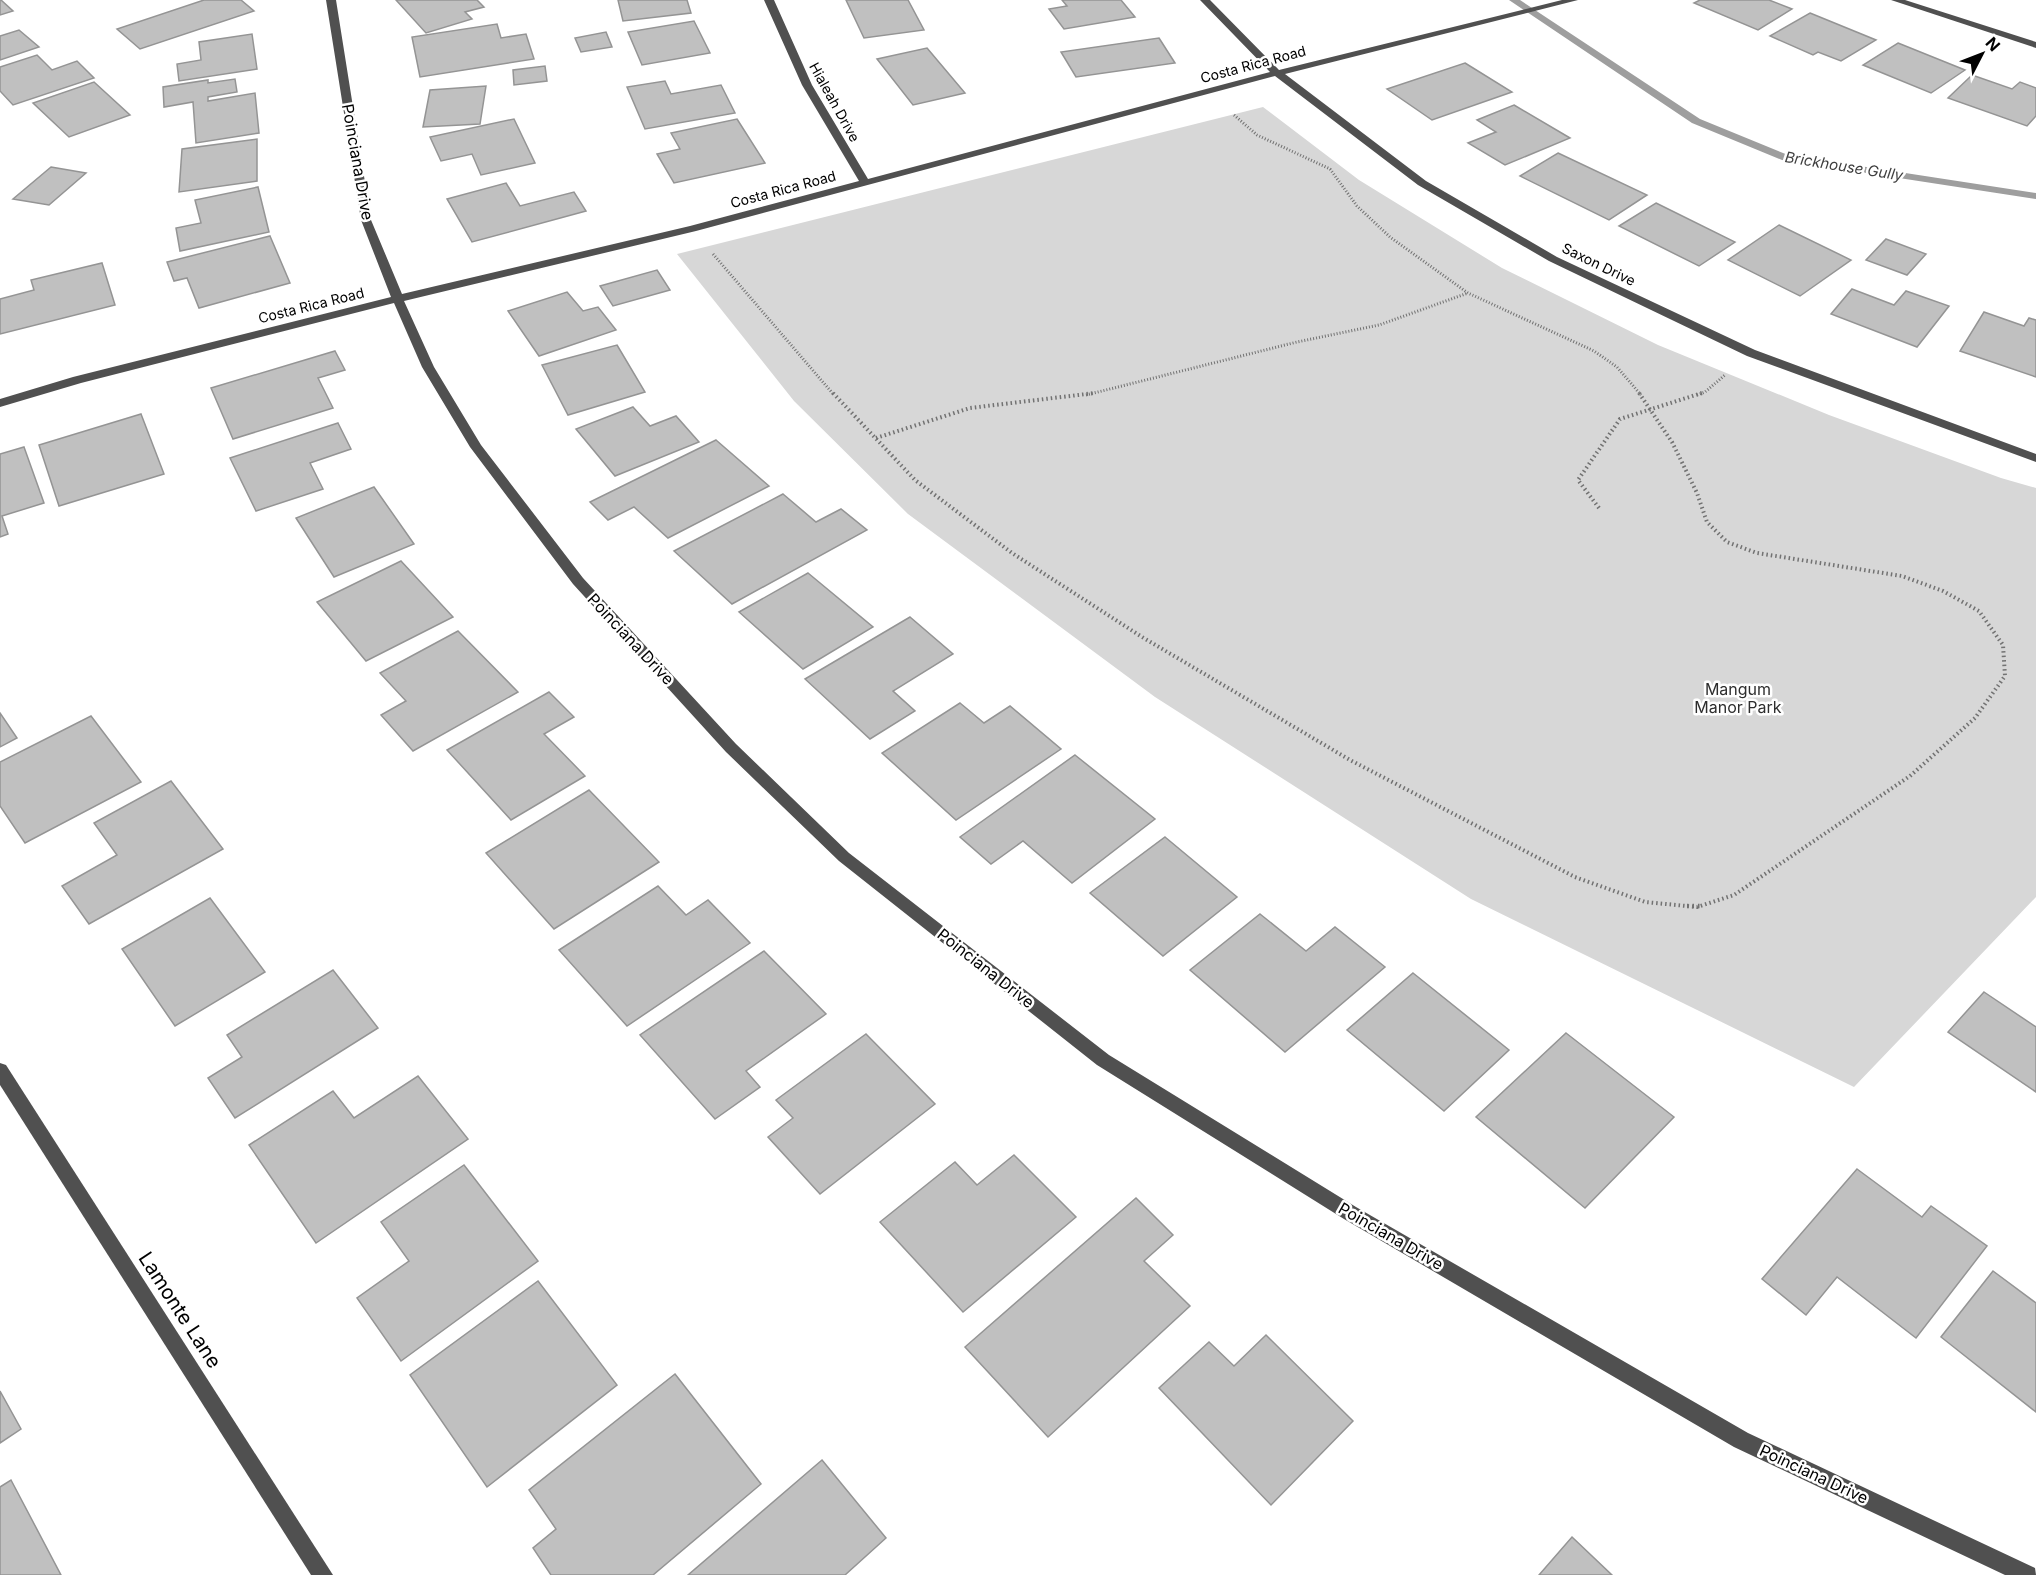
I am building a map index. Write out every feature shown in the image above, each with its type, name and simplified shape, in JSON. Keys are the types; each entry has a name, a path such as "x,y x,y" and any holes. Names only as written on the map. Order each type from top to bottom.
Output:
{"street":[{"name":"Poinciana Drive","path":"332,0 366,220 428,367 476,447 578,582 731,748 844,857 1103,1060 1350,1213 1741,1440 2028,1575"},
{"name":"Hialeah Drive","path":"769,0 807,85 865,183"},
{"name":"Saxon Drive","path":"1205,0 1277,73 1422,183 1553,259 1751,352 1866,397 2036,458"},
{"path":"1896,0 2036,45"},
{"name":"Costa Rica Road","path":"0,403 77,380 398,298 693,229 1277,73 1570,1"},
{"name":"Lamonte Lane","path":"0,1070 323,1575"}],"path":[{"path":"693,229 808,367 915,480 1012,554 1142,637 1350,760 1575,877 1645,902 1697,907 1734,895 1910,776 1975,718 2005,676 2003,645 1979,611 1943,591 1902,576 1758,554 1727,542 1707,522 1692,483 1672,442 1617,367 1594,351 1468,293 1390,237 1357,206 1330,169 1257,135 1210,91"},
{"path":"876,438 970,408 1091,394 1297,342 1379,325 1468,293"},
{"path":"1599,508 1578,480 1620,419 1705,392 1751,352"}],"green space":[{"name":"Mangum Manor Park","path":"1263,107 1359,180 1502,268 1658,345 1829,415 2001,478 2036,488 2036,897 1854,1087 1471,899 1155,697 908,514 794,401 677,254"}],"building":[{"path":"1,0 13,11 0,15"},
{"path":"204,0 241,0 254,11 140,49 117,29"},
{"path":"396,0 477,0 484,7 465,12 472,19 426,33"},
{"path":"618,0 687,0 691,13 623,21"},
{"path":"846,0 908,0 924,30 864,38"},
{"path":"1062,0 1121,0 1135,17 1064,29 1049,9 1067,6"},
{"path":"1700,0 1769,0 1792,9 1758,30 1694,3"},
{"path":"1810,13 1876,40 1841,61 1818,52 1813,55 1770,36"},
{"path":"694,21 710,53 642,65 628,32"},
{"path":"497,24 501,38 526,34 534,59 420,77 412,37"},
{"path":"19,30 39,47 0,60 0,36"},
{"path":"606,32 612,47 581,52 575,38"},
{"path":"252,34 257,69 179,81 177,64 201,60 199,42"},
{"path":"1159,38 1175,63 1076,77 1061,52"},
{"path":"1898,43 1965,70 1931,93 1863,65"},
{"path":"927,48 965,93 913,105 877,59"},
{"path":"37,55 52,70 77,61 94,78 13,105 0,91 0,67"},
{"path":"1465,63 1512,92 1432,120 1387,89"},
{"path":"545,66 547,81 514,85 513,70"},
{"path":"1972,75 2012,89 2020,82 2036,88 2036,116 2027,126 1948,98"},
{"path":"235,79 237,92 208,97 208,101 255,93 259,133 196,143 193,102 164,107 163,87 208,80 208,83"},
{"path":"665,81 671,94 721,85 735,113 645,129 627,87"},
{"path":"94,82 130,115 69,137 33,103"},
{"path":"486,86 480,124 423,127 430,90"},
{"path":"1514,105 1570,138 1505,165 1468,143 1496,132 1477,120"},
{"path":"514,119 535,163 481,175 472,154 441,161 430,137"},
{"path":"737,119 765,163 674,183 657,154 680,149 671,133"},
{"path":"257,139 257,181 179,192 182,149"},
{"path":"1558,153 1647,195 1609,220 1520,176"},
{"path":"51,167 86,173 49,205 13,199"},
{"path":"506,183 520,206 574,192 586,211 472,242 447,199"},
{"path":"258,187 269,232 180,251 176,228 201,223 195,200"},
{"path":"1656,203 1735,242 1699,266 1619,226"},
{"path":"1779,225 1851,260 1800,296 1728,260"},
{"path":"270,236 290,283 199,308 187,278 174,281 167,262"},
{"path":"1886,239 1926,254 1907,275 1866,260"},
{"path":"102,263 115,305 0,334 0,299 34,290 31,280"},
{"path":"657,270 670,290 613,306 600,286"},
{"path":"1852,289 1894,305 1906,291 1949,306 1917,347 1831,314"},
{"path":"567,292 583,311 598,307 616,330 539,356 508,311"},
{"path":"1984,312 2024,326 2029,318 2036,320 2036,377 1960,351"},
{"path":"617,345 645,392 568,415 542,365"},
{"path":"335,351 345,370 318,378 333,408 233,439 211,388"},
{"path":"633,407 650,426 676,416 699,442 615,476 576,429"},
{"path":"141,414 164,474 59,506 39,445"},
{"path":"338,423 351,449 310,463 323,489 256,511 230,458"},
{"path":"716,440 769,486 668,538 634,507 608,520 590,502"},
{"path":"24,447 44,503 2,516 8,534 0,537 0,454"},
{"path":"374,487 414,544 334,577 296,518"},
{"path":"783,494 816,522 841,509 867,530 732,604 674,551"},
{"path":"401,561 453,617 366,661 317,602"},
{"path":"808,573 873,627 803,669 739,612"},
{"path":"910,617 953,654 893,691 915,711 870,739 805,679"},
{"path":"458,631 518,692 413,751 381,715 406,701 380,673"},
{"path":"549,692 574,717 544,734 585,776 511,820 447,750"},
{"path":"960,703 984,723 1010,706 1061,749 956,820 882,753"},
{"path":"0,713 17,738 0,747"},
{"path":"91,716 141,782 25,843 0,806 0,762"},
{"path":"1075,755 1155,819 1072,883 1023,841 991,864 960,837"},
{"path":"171,781 223,849 89,924 62,886 117,855 94,823"},
{"path":"589,790 659,862 554,929 486,853"},
{"path":"1165,837 1237,897 1163,956 1090,893"},
{"path":"658,886 686,915 708,900 750,943 627,1026 559,950"},
{"path":"210,898 265,972 175,1026 122,949"},
{"path":"1260,914 1306,951 1335,927 1385,967 1285,1052 1190,970"},
{"path":"764,951 826,1014 746,1071 760,1087 715,1119 640,1035"},
{"path":"333,970 378,1028 235,1118 208,1078 242,1057 227,1035"},
{"path":"1413,973 1509,1050 1444,1111 1347,1030"},
{"path":"1984,992 2036,1027 2036,1092 1948,1032"},
{"path":"1566,1033 1674,1117 1585,1208 1476,1117"},
{"path":"866,1034 935,1104 820,1194 768,1137 793,1118 776,1100"},
{"path":"418,1076 468,1139 316,1243 249,1145 333,1091 354,1118"},
{"path":"1014,1155 1076,1217 963,1312 880,1222 955,1162 977,1185"},
{"path":"464,1165 538,1261 401,1361 357,1298 409,1261 381,1222"},
{"path":"1857,1169 1922,1217 1931,1206 1987,1246 1916,1338 1837,1277 1806,1315 1762,1279"},
{"path":"1136,1198 1173,1235 1144,1261 1190,1306 1048,1437 965,1347"},
{"path":"1993,1271 2036,1303 2036,1412 1941,1337"},
{"path":"538,1281 617,1385 487,1487 410,1375"},
{"path":"1266,1335 1353,1421 1271,1505 1159,1388 1209,1342 1234,1366"},
{"path":"675,1374 761,1484 653,1575 551,1575 533,1548 556,1529 529,1490"},
{"path":"0,1391 21,1429 0,1443"},
{"path":"822,1460 886,1538 845,1575 688,1575"},
{"path":"11,1480 61,1575 0,1575 0,1487"},
{"path":"1572,1537 1612,1575 1539,1575"}],"waterway":[{"name":"Brickhouse Gully","path":"1514,0 1696,121 1786,158 2036,196"}]}
